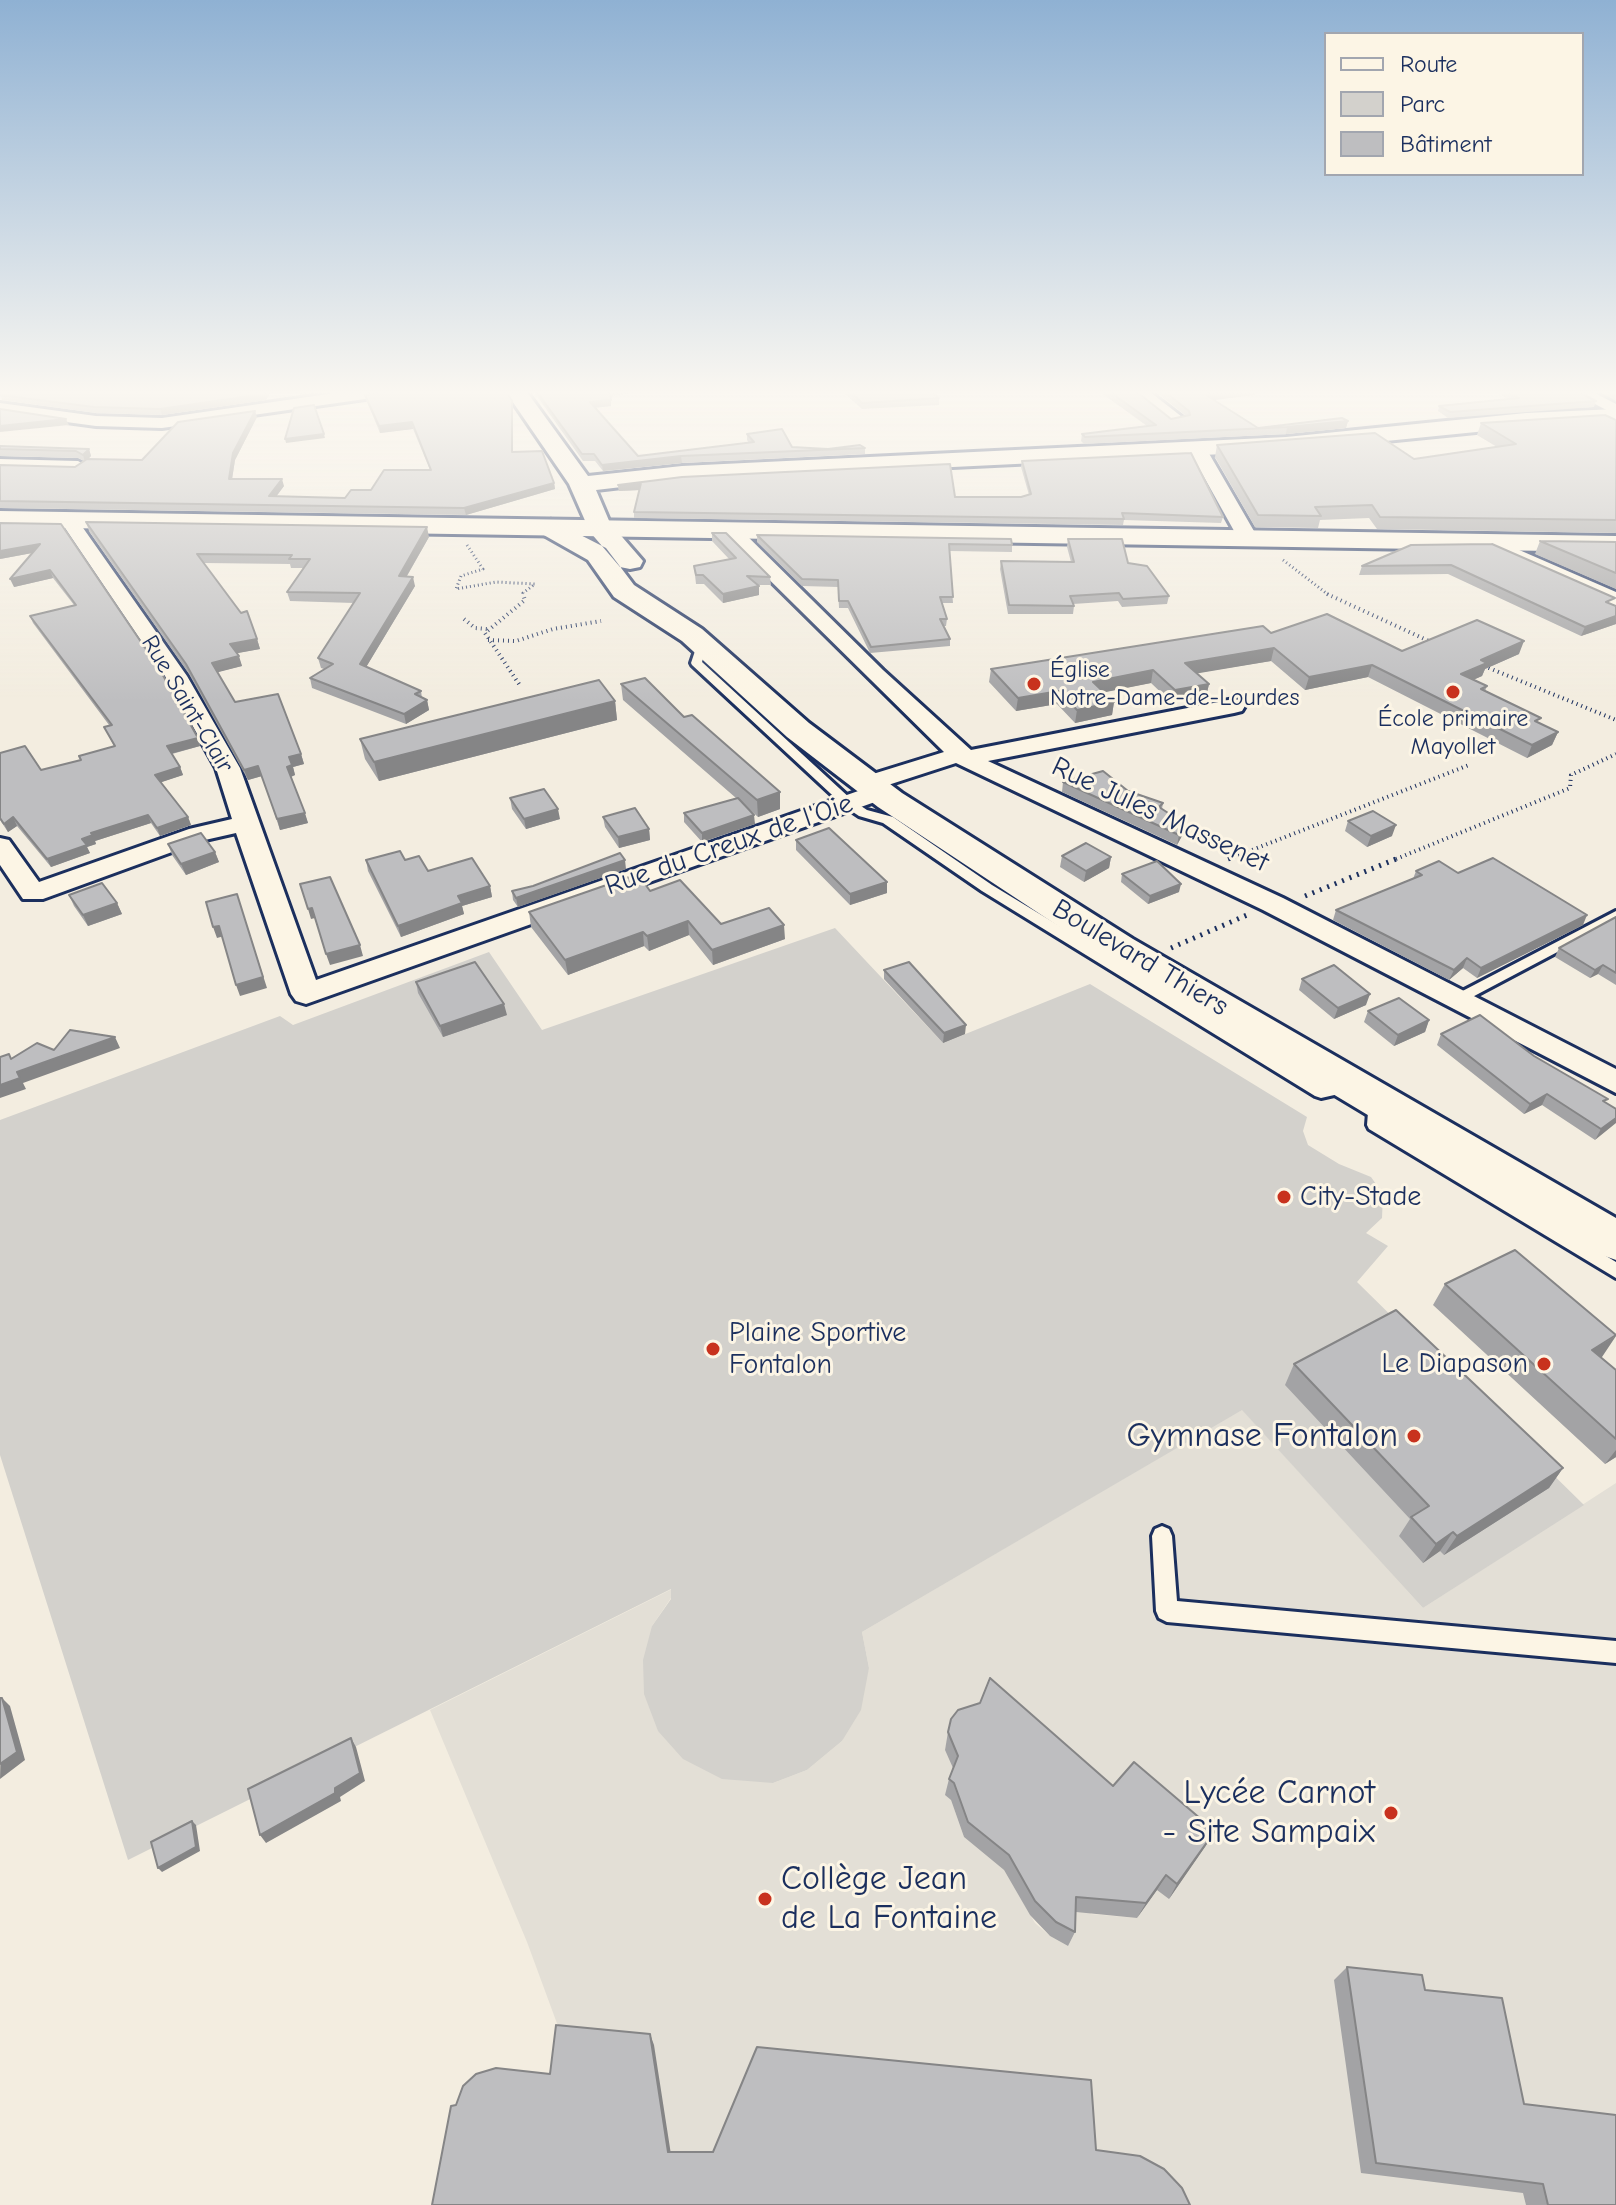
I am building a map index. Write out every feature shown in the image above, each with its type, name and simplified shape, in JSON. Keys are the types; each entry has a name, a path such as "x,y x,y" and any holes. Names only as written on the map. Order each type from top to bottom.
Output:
{"main road":[{"path":"585,495 600,542 671,531 731,531 1616,544"},
{"path":"0,519 457,527"},
{"name":"Boulevard Thiers","path":"457,527 551,528 600,542 627,558 697,640 866,793 1141,961 1367,1091 1616,1241"},
{"path":"627,558 643,543 671,531"},
{"name":"Boulevard Thiers","path":"600,542 624,591 697,640"}],"street":[{"path":"1228,495 1256,538"},
{"name":"Rue Saint-Clair","path":"75,520 72,525 176,676 221,755 248,823 265,883 306,994"},
{"name":"Rue Jules Massenet","path":"731,531 875,675 964,757 1273,904 1616,1082"},
{"path":"1487,542 1616,600"},
{"name":"Rue du Creux de l'Oie","path":"306,994 964,757 1234,706"},
{"path":"0,846 33,893 198,834 248,823"}],"lane":[{"path":"866,793 863,813 888,820 987,888 1321,1092 1367,1091 1375,1125 1616,1271"},
{"path":"1456,1000 1616,915"},
{"path":"1162,1536 1167,1611 1616,1652"}],"path":[{"path":"457,527 456,532 482,562 483,569 461,576 456,589 496,582 535,584 523,593 525,600 487,629 475,628 464,619"},
{"path":"1256,538 1336,601 1437,645"},
{"path":"488,640 516,641 553,629 601,621"},
{"path":"487,629 488,640 519,684"},
{"path":"1479,664 1616,720"},
{"path":"1141,961 1273,904 1294,900 1570,788 1571,775 1616,754"},
{"path":"1206,871 1231,857 1469,765"}],"shaded area":[{"path":"1242,1409 1423,1608 1616,1483 1616,2205 443,2205 556,2085 562,2037 527,1942 430,1710 672,1589 671,1598 652,1626 773,1783 807,1770 842,1741 869,1668 862,1632","holes":["976,1723 1106,1802 1157,1890 1137,1918 1091,1914 1089,1908 1070,1906 1068,1946 1035,1923 1004,1870 964,1837 951,1800 946,1795 956,1770 945,1750 948,1737"]}],"green space":[{"name":"Plaine Sportive Fontalon","path":"835,928 943,1043 1090,984 1307,1117 1303,1131 1308,1145 1339,1164 1371,1177 1383,1194 1382,1218 1366,1233 1388,1246 1357,1282 1584,1505 1423,1608 1242,1410 862,1632 869,1668 861,1710 842,1741 807,1770 773,1783 722,1779 683,1759 658,1731 644,1694 643,1660 652,1626 671,1599 671,1589 128,1860 0,1455 0,1120 280,1016 293,1025 489,952 542,1030"}],"building":[{"path":"0,495 270,495 345,498 347,495 511,495 464,508 0,501"},
{"path":"638,495 1212,495 1223,517 1122,513 1124,519 634,512"},
{"path":"1246,495 1616,495 1616,520 1380,517 1372,505 1315,507 1321,516 1258,515"},
{"path":"86,522 427,527 399,576 413,577 360,664 421,691 415,694 427,700 404,714 310,678 333,664 318,658 360,593 287,592 310,559 289,559 292,555 197,554 241,613 247,611 257,639 230,644 239,656 212,663 235,702 278,694 301,754 289,757 292,765 287,767 305,813 277,819 258,766 244,770 186,664"},
{"path":"0,523 61,524 160,670 198,738 167,746 180,767 155,775 188,817 157,828 148,815 91,833 93,835 82,839 87,845 47,859 13,817 4,824 0,818 0,753 25,746 41,770 81,760 79,756 115,746 104,727 112,725 30,616 76,605 50,570 10,579 40,544 0,551"},
{"path":"712,533 726,533 770,577 747,576 759,586 723,594 703,575 696,575 694,566 736,558"},
{"path":"757,535 1011,539 1012,545 949,544 953,597 940,597 947,619 940,619 950,639 871,647 848,601 839,601 838,580 802,579"},
{"path":"1068,539 1122,539 1128,563 1147,566 1169,596 1123,599 1119,593 1070,596 1074,606 1009,605 1001,561 1074,562"},
{"path":"1540,541 1616,542 1616,573"},
{"path":"1492,544 1615,598 1606,602 1616,606 1616,616 1585,627 1451,565 1362,566 1411,545"},
{"path":"1327,614 1402,651 1477,620 1524,641 1481,660 1487,663 1461,674 1487,686 1481,689 1541,718 1535,721 1558,732 1532,745 1372,665 1309,677 1274,648 1185,663 1209,684 1175,690 1153,670 1093,682 1114,702 1077,710 1059,691 1018,698 991,669 1263,626 1271,633"},
{"path":"645,678 684,717 692,715 780,792 757,800 621,684"},
{"path":"599,680 615,701 374,762 360,739"},
{"path":"1103,771 1128,791 1163,803 1159,807 1185,824 1179,835 1063,782"},
{"path":"544,789 558,809 524,819 510,798"},
{"path":"738,798 754,815 702,833 684,813"},
{"path":"635,808 649,829 618,837 603,817"},
{"path":"1373,811 1396,825 1371,836 1348,821"},
{"path":"829,828 887,882 850,894 796,840"},
{"path":"201,833 215,852 181,864 168,844"},
{"path":"1086,843 1111,857 1086,871 1062,856"},
{"path":"400,851 405,860 419,856 428,871 472,858 490,886 458,896 462,903 398,926 366,860"},
{"path":"620,853 625,860 516,898 512,891 533,886"},
{"path":"1493,858 1587,915 1481,968 1467,958 1454,970 1336,910 1422,875 1416,871 1439,861 1458,873"},
{"path":"1157,861 1181,884 1150,896 1122,874"},
{"path":"638,874 650,891 680,880 721,924 769,908 784,925 712,950 688,921 647,936 643,932 565,960 529,912"},
{"path":"330,877 360,945 326,954 312,908 308,909 300,884"},
{"path":"102,883 117,903 83,915 69,895"},
{"path":"237,894 263,977 236,985 219,926 213,927 206,902"},
{"path":"1616,917 1616,973 1603,965 1595,970 1559,948"},
{"path":"475,962 504,1004 440,1026 416,982"},
{"path":"909,962 966,1025 944,1033 884,970"},
{"path":"1334,965 1370,994 1338,1008 1302,979"},
{"path":"1399,998 1429,1020 1398,1035 1368,1011"},
{"path":"1480,1015 1534,1056 1608,1099 1603,1101 1616,1109 1616,1118 1601,1129 1547,1094 1530,1104 1441,1034"},
{"path":"70,1030 115,1037 17,1072 20,1078 0,1085 0,1057 9,1054 11,1059 37,1043 54,1050"},
{"path":"1515,1250 1616,1335 1592,1350 1616,1370 1616,1439 1445,1284"},
{"name":"Gymnase Fontalon","path":"1396,1310 1563,1468 1457,1536 1453,1532 1436,1544 1411,1517 1429,1506 1294,1364"},
{"path":"990,1678 1113,1786 1134,1762 1215,1831 1177,1884 1166,1875 1146,1903 1076,1897 1075,1932 1056,1922 1035,1901 1009,1855 968,1822 954,1783 949,1779 958,1756 948,1732 951,1719 958,1710 980,1703"},
{"path":"0,1698 17,1752 0,1764"},
{"path":"351,1738 360,1773 335,1788 335,1793 260,1835 248,1789"},
{"path":"192,1821 196,1847 158,1868 151,1842"},
{"path":"1347,1967 1422,1975 1425,1990 1502,1998 1524,2104 1616,2115 1616,2205 1548,2205 1543,2184 1376,2163"},
{"path":"556,2025 650,2034 668,2152 713,2152 757,2047 1091,2080 1096,2150 1140,2156 1164,2169 1182,2188 1190,2205 432,2205 451,2106 456,2105 463,2086 476,2074 496,2068 550,2074"}],"place":[{"name":"Église Notre-Dame-de-Lourdes","path":"1034,684"},
{"name":"École primaire Mayollet","path":"1453,692"},
{"name":"City-Stade","path":"1284,1197"},
{"name":"Plaine Sportive Fontalon","path":"713,1349"},
{"name":"Le Diapason","path":"1544,1364"},
{"name":"Gymnase Fontalon","path":"1414,1436"},
{"name":"Lycée Carnot - Site Sampaix","path":"1391,1813"},
{"name":"Collège Jean de La Fontaine","path":"765,1899"}]}
